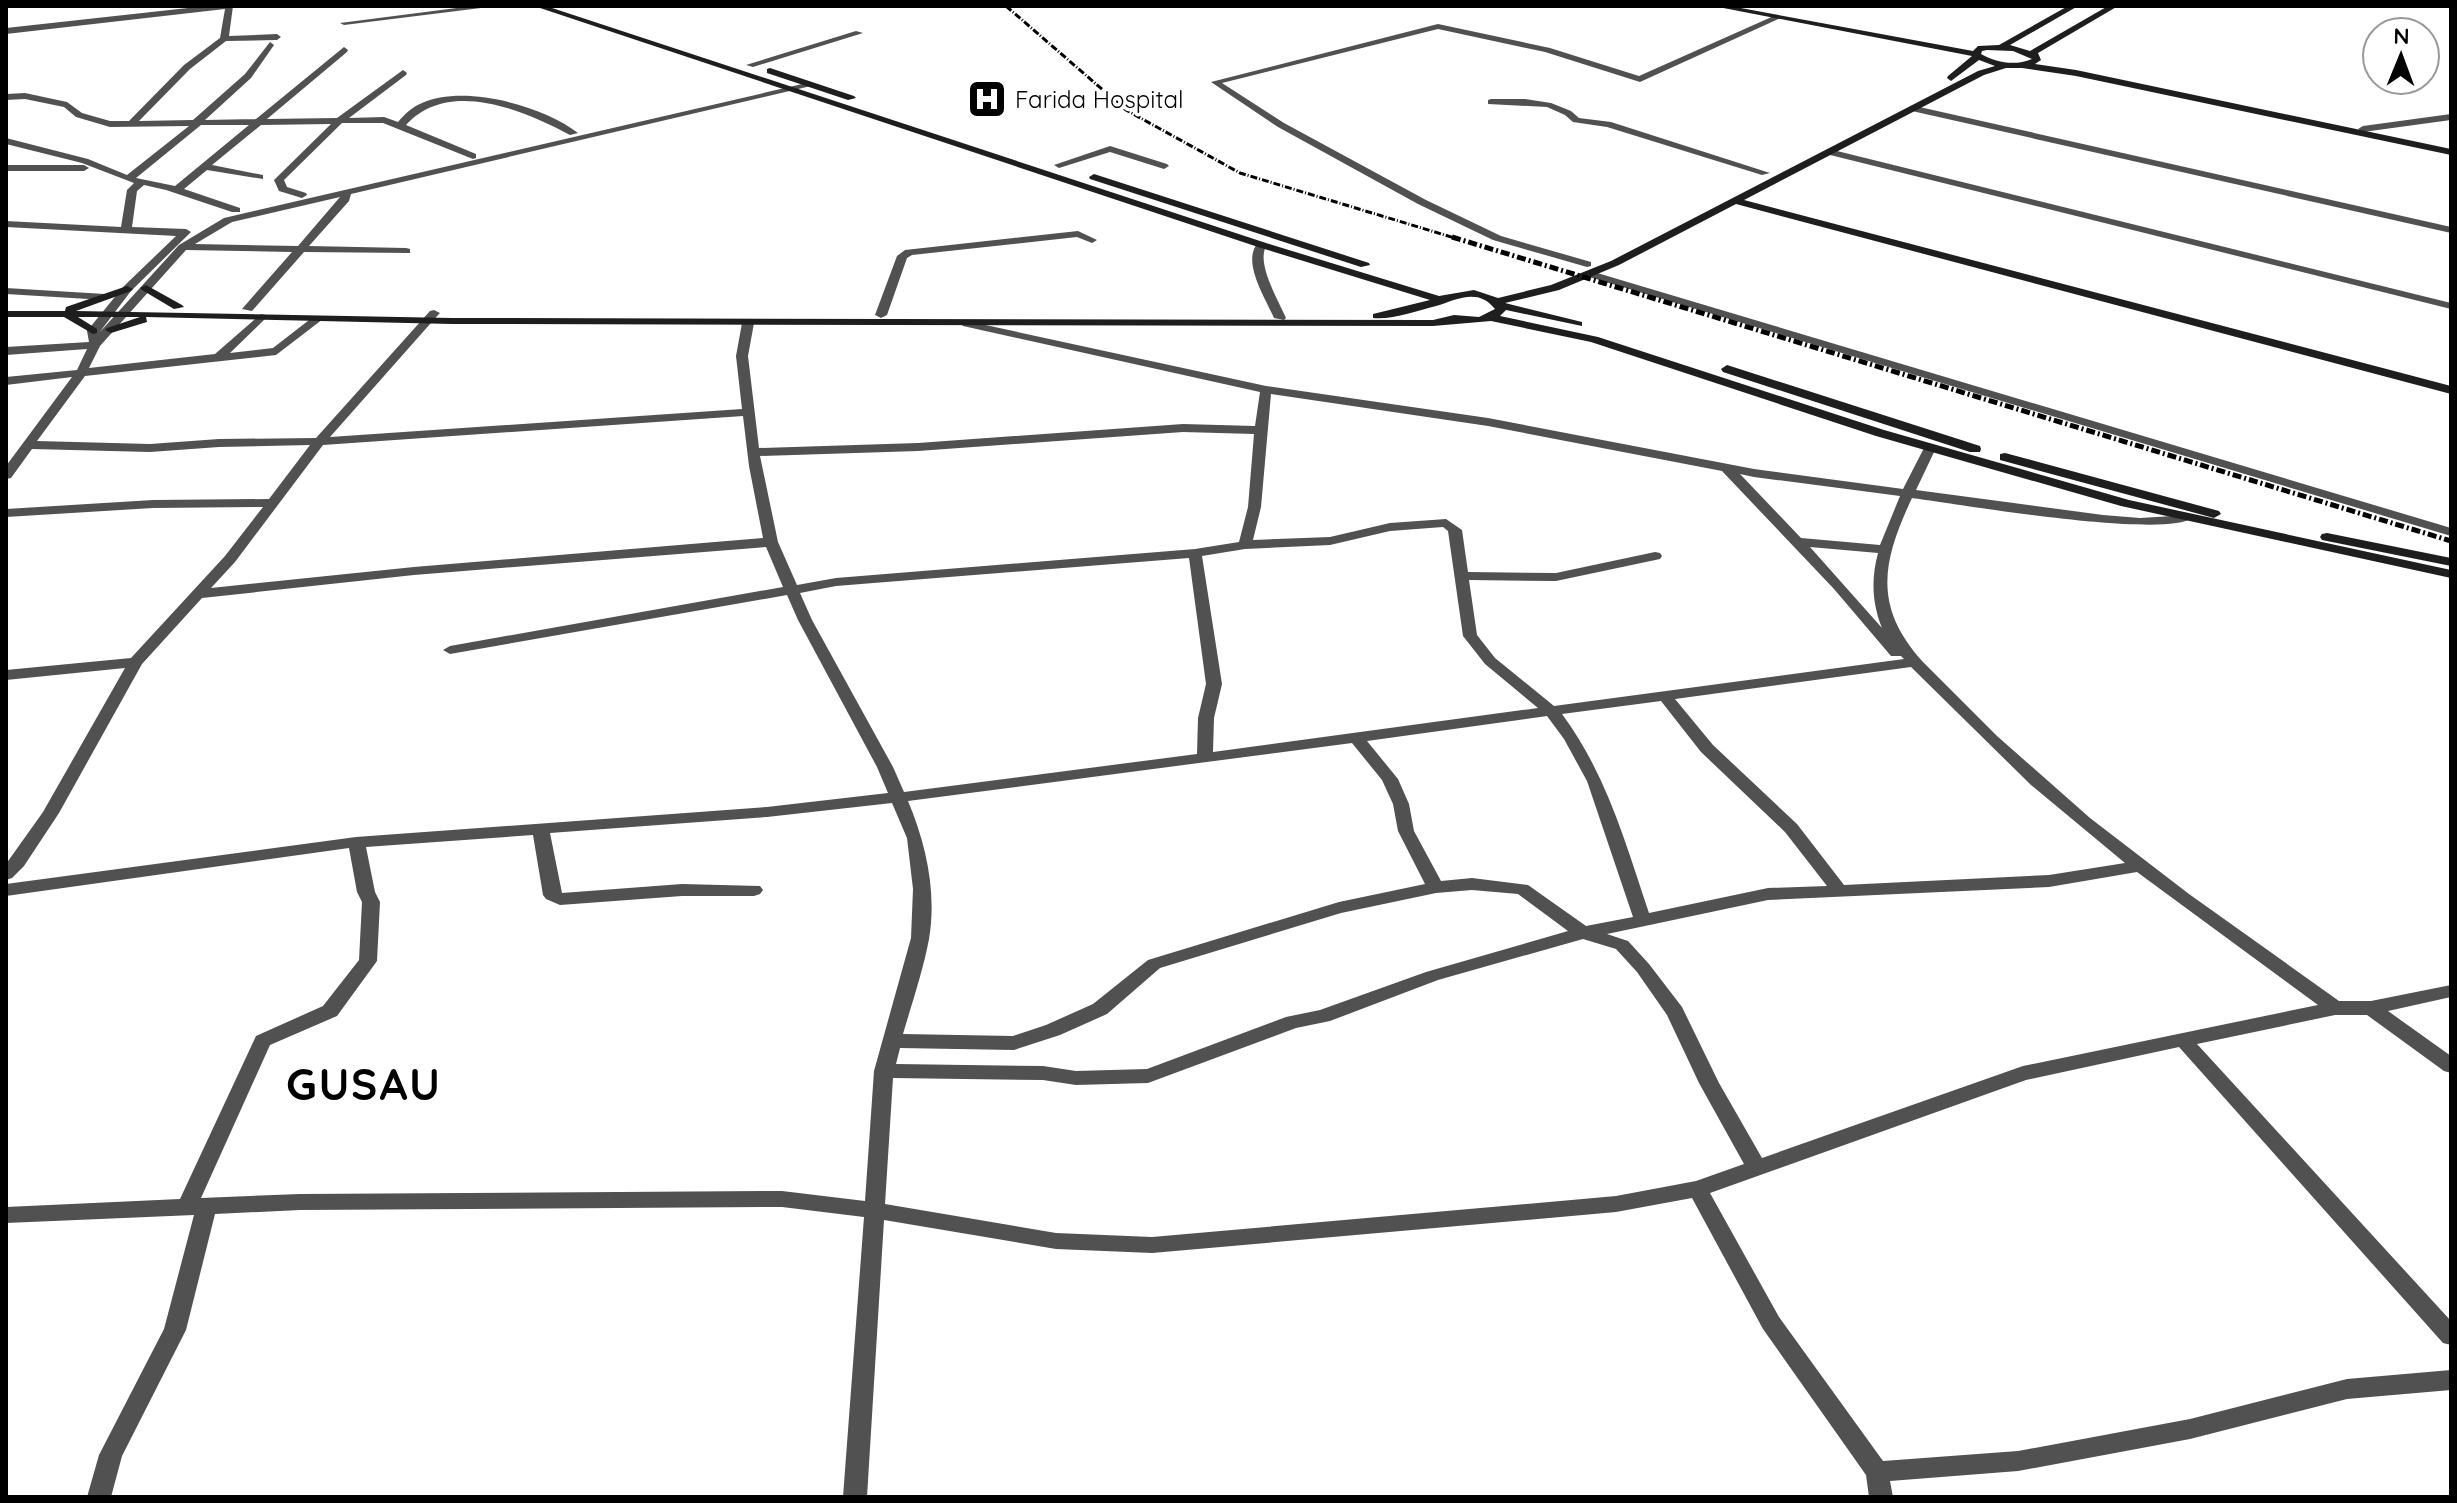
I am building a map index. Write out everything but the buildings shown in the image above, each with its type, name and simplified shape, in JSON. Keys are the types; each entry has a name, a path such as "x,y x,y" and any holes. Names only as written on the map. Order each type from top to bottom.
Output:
{"street":[{"path":"6,31 229,6 218,44"},
{"path":"538,6 671,47 689,46 750,65 1456,294 1482,295 1588,269 1736,201 1981,73 2007,65"},
{"path":"571,6 779,86 1262,245 1410,289 1439,301"},
{"path":"1717,6 1977,56 2007,65 2076,73 2451,150"},
{"path":"1737,6 1987,47"},
{"path":"2003,46 2074,6"},
{"path":"2034,55 2114,6"},
{"path":"344,23 485,10"},
{"path":"1779,17 1640,79 1547,50 1438,26 1215,82 1281,125 1422,202 1497,238 1588,269 2451,532"},
{"path":"750,65 859,33"},
{"path":"132,123 187,67 218,44 277,37"},
{"path":"128,179 199,121 253,70 266,56 270,45"},
{"path":"1499,303 1555,288 1765,173 1963,72 1977,56 1978,49 1987,47 2003,46 2110,76 2451,150"},
{"path":"177,190 344,50"},
{"path":"2021,65 2034,62 2034,55"},
{"path":"302,195 283,189 279,180 341,119 403,73"},
{"path":"6,475 81,373 106,307 185,233 236,210 799,81"},
{"path":"111,330 183,247 228,220 811,85"},
{"path":"6,97 25,96 67,105 79,115 105,123 384,120 473,156"},
{"path":"401,125 413,111 429,101 494,100 526,108 573,133"},
{"path":"1491,102 1552,106 1569,112 1576,120 1608,124 1765,173"},
{"path":"1915,109 2451,230"},
{"path":"2363,129 2451,117"},
{"path":"6,141 85,161 128,179 177,190 236,210"},
{"path":"1059,165 1110,149 1164,166"},
{"path":"1829,152 2451,306"},
{"path":"206,167 259,177"},
{"path":"6,168 98,168"},
{"path":"126,230 132,190 143,181"},
{"path":"248,309 345,199 347,191"},
{"path":"1749,194 2451,382"},
{"path":"1736,201 2451,390"},
{"path":"6,224 185,233"},
{"path":"881,315 902,256 909,252 1078,234 1092,240"},
{"path":"1262,245 1257,251 1257,262 1280,318"},
{"path":"183,247 406,251"},
{"path":"146,288 173,311"},
{"path":"1403,310 1410,299 1410,289"},
{"path":"6,291 126,311 248,309 431,317 748,323 1281,325 1433,323 1492,318 1594,339 1930,448 2185,518 2451,574"},
{"path":"6,351 94,338 173,311 317,319 881,315 1365,317 1439,301 1456,294"},
{"path":"1482,295 1499,303 1658,347 1968,447 2233,519 2451,562"},
{"path":"1439,301 1437,308 1441,313 1462,320"},
{"path":"1492,318 1499,314 1499,303"},
{"path":"6,314 106,307"},
{"path":"67,312 106,307"},
{"path":"67,312 94,338"},
{"path":"220,356 261,317"},
{"path":"6,874 51,813 136,662 199,594 320,441 431,317"},
{"path":"6,381 276,351 317,319"},
{"path":"748,323 742,356 754,452 771,542 848,703 885,767 915,838 922,889 920,938 884,1071 855,1497"},
{"path":"967,324 1266,390 1488,422 1727,468 1906,496 2103,519 2140,522 2185,518"},
{"path":"1245,545 1256,516 1260,471 1259,430 1266,390"},
{"path":"27,445 138,448 320,441 750,412"},
{"path":"754,452 918,447 1183,428 1259,430"},
{"path":"1910,662 1895,639 1881,604 1880,569 1906,496 1930,448"},
{"path":"1727,468 1910,662 2001,752 2139,866 2335,1008"},
{"path":"6,513 153,504 274,503"},
{"path":"450,650 836,582 1195,553 1245,545 1330,541 1390,527 1446,523 1455,530 1470,636 1490,661 1551,711 1571,738 1595,781 1643,921"},
{"path":"199,594 414,571 771,542"},
{"path":"1796,542 1887,550"},
{"path":"1195,553 1214,684 1206,718 1205,757"},
{"path":"1462,576 1556,577 1655,556"},
{"path":"6,675 136,662"},
{"path":"6,890 356,842 767,812 898,798 1910,662"},
{"path":"1664,694 1680,719 1794,832 1840,891"},
{"path":"1356,738 1390,779 1401,804 1406,831 1436,887"},
{"path":"541,829 548,883 552,895 560,899 682,890 754,890"},
{"path":"99,1497 111,1455 175,1330 197,1206 263,1041 330,1011 368,961 371,902 366,892 356,842"},
{"path":"884,1071 1043,1073 1076,1078 1148,1076 1293,1022 1323,1016 1432,976 1583,933 1768,894 2049,881 2139,866"},
{"path":"893,1041 1014,1043 1100,1009 1154,964 1339,908 1436,887 1472,884 1522,889 1583,933 1622,945 1656,984 1675,1012 1709,1083 1757,1168"},
{"path":"6,1215 360,1201 782,1199 873,1210 1056,1241 1152,1245 1616,1204 1697,1189 2023,1073 2335,1008 2371,1008 2451,991"},
{"path":"2371,1008 2451,1066"},
{"path":"2182,1039 2451,1336"},
{"path":"1697,1189 1771,1323 1877,1472 1881,1497"},
{"path":"1877,1472 2018,1461 2190,1429 2347,1389 2451,1380"},
{"path":"1871,1497 1877,1472"}],"railway":[{"path":"1006,6 1126,110 1240,173 1458,239"},
{"path":"1452,237 2451,541"}],"place":[{"name":"Farida Hospital","path":"987,99"}],"district":[{"name":"GUSAU","path":"364,1083"}]}
